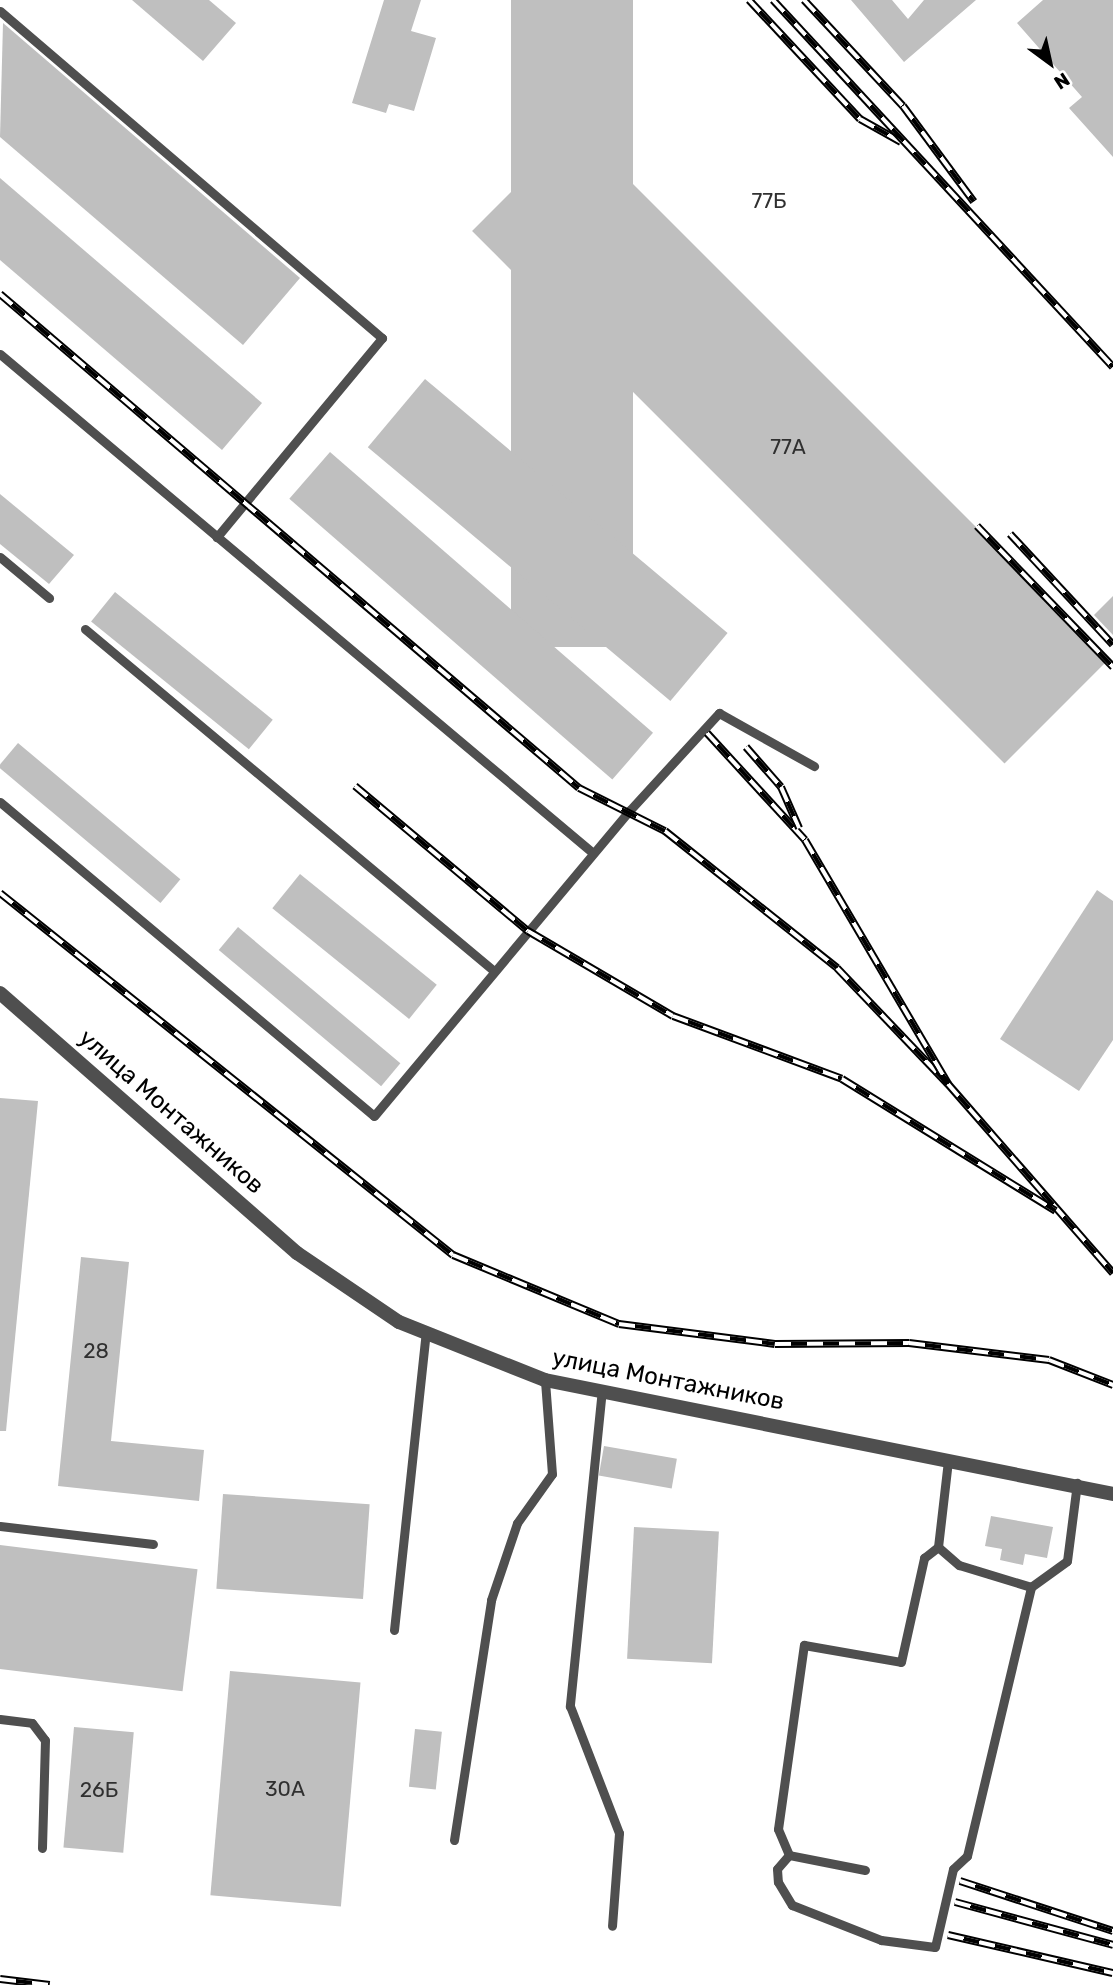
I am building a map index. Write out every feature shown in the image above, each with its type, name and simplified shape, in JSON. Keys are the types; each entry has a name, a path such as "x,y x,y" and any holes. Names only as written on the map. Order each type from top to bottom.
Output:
{"street":[{"name":"улица Монтажников","path":"0,993 297,1253 399,1322 544,1380 602,1387 948,1461 1077,1483 1113,1494"}],"lane":[{"path":"0,11 382,338 217,537"},
{"path":"0,354 593,853"},
{"path":"0,557 49,598"},
{"path":"85,629 494,971"},
{"path":"0,802 374,1115 593,853 719,713 814,766"},
{"path":"394,1630 426,1331"},
{"path":"454,1840 491,1600 517,1523 552,1474 544,1380"},
{"path":"602,1387 570,1706 619,1833 612,1926"},
{"path":"789,1855 778,1829 804,1646 901,1662 923,1558 938,1547 948,1461"},
{"path":"789,1855 777,1869 778,1882 792,1905 881,1940 935,1947 953,1869 967,1856 1031,1587 1067,1561 1077,1483"},
{"path":"0,1525 153,1544"},
{"path":"938,1547 959,1565 1031,1587"},
{"path":"0,1718 32,1723 45,1740 42,1848"},
{"path":"789,1855 865,1870"}],"building":[{"path":"132,0 209,0 236,23 203,61"},
{"path":"384,0 421,0 411,31 436,38 414,111 389,104 386,113 352,103"},
{"path":"511,0 633,0 633,647 511,647"},
{"path":"851,0 892,0 908,19 924,0 976,0 904,62"},
{"path":"1043,0 1113,0 1113,157 1069,108 1082,97 1017,23"},
{"path":"3,23 300,278 243,345 0,137"},
{"path":"576,127 1108,659 1005,763 472,231"},
{"path":"0,178 262,403 222,450 0,260"},
{"path":"425,379 728,633 670,701 368,447"},
{"path":"330,452 653,733 612,780 289,499"},
{"path":"0,494 74,555 49,584 0,544"},
{"path":"115,592 273,720 249,749 91,622"},
{"path":"1113,596 1113,635 1094,615"},
{"path":"18,743 180,879 160,903 0,768 0,764"},
{"path":"300,874 437,985 409,1019 272,908"},
{"path":"1097,890 1113,901 1113,1040 1079,1091 1000,1039"},
{"path":"238,927 400,1063 381,1086 219,950"},
{"path":"0,1098 38,1101 6,1431 0,1431"},
{"path":"81,1257 129,1262 111,1441 204,1450 199,1501 58,1486"},
{"path":"604,1446 677,1459 672,1488 599,1476"},
{"path":"223,1494 370,1504 363,1599 216,1589"},
{"path":"991,1516 1053,1527 1047,1558 1025,1554 1023,1565 1000,1560 1002,1549 985,1546"},
{"path":"634,1527 719,1531 712,1663 627,1659"},
{"path":"0,1545 198,1569 183,1691 0,1669"},
{"path":"230,1671 361,1682 341,1907 210,1895"},
{"path":"74,1727 134,1732 123,1853 63,1848"},
{"path":"415,1729 442,1732 436,1790 409,1787"}],"railway":[{"path":"749,0 860,119 901,142"},
{"path":"773,0 1113,367"},
{"path":"804,0 903,106 974,202"},
{"path":"0,294 579,788 665,831 837,968 948,1084"},
{"path":"977,526 1113,667"},
{"path":"1010,534 1113,645"},
{"path":"707,733 805,840 948,1084 1113,1273"},
{"path":"746,747 781,787 799,828"},
{"path":"355,786 528,931 673,1016 842,1079 1056,1211"},
{"path":"0,893 453,1255 619,1324 775,1344 909,1343 1049,1360 1113,1385"},
{"path":"960,1881 1113,1931"},
{"path":"955,1902 1113,1945"},
{"path":"948,1935 1113,1973"},
{"path":"0,1979 50,1985"}]}
